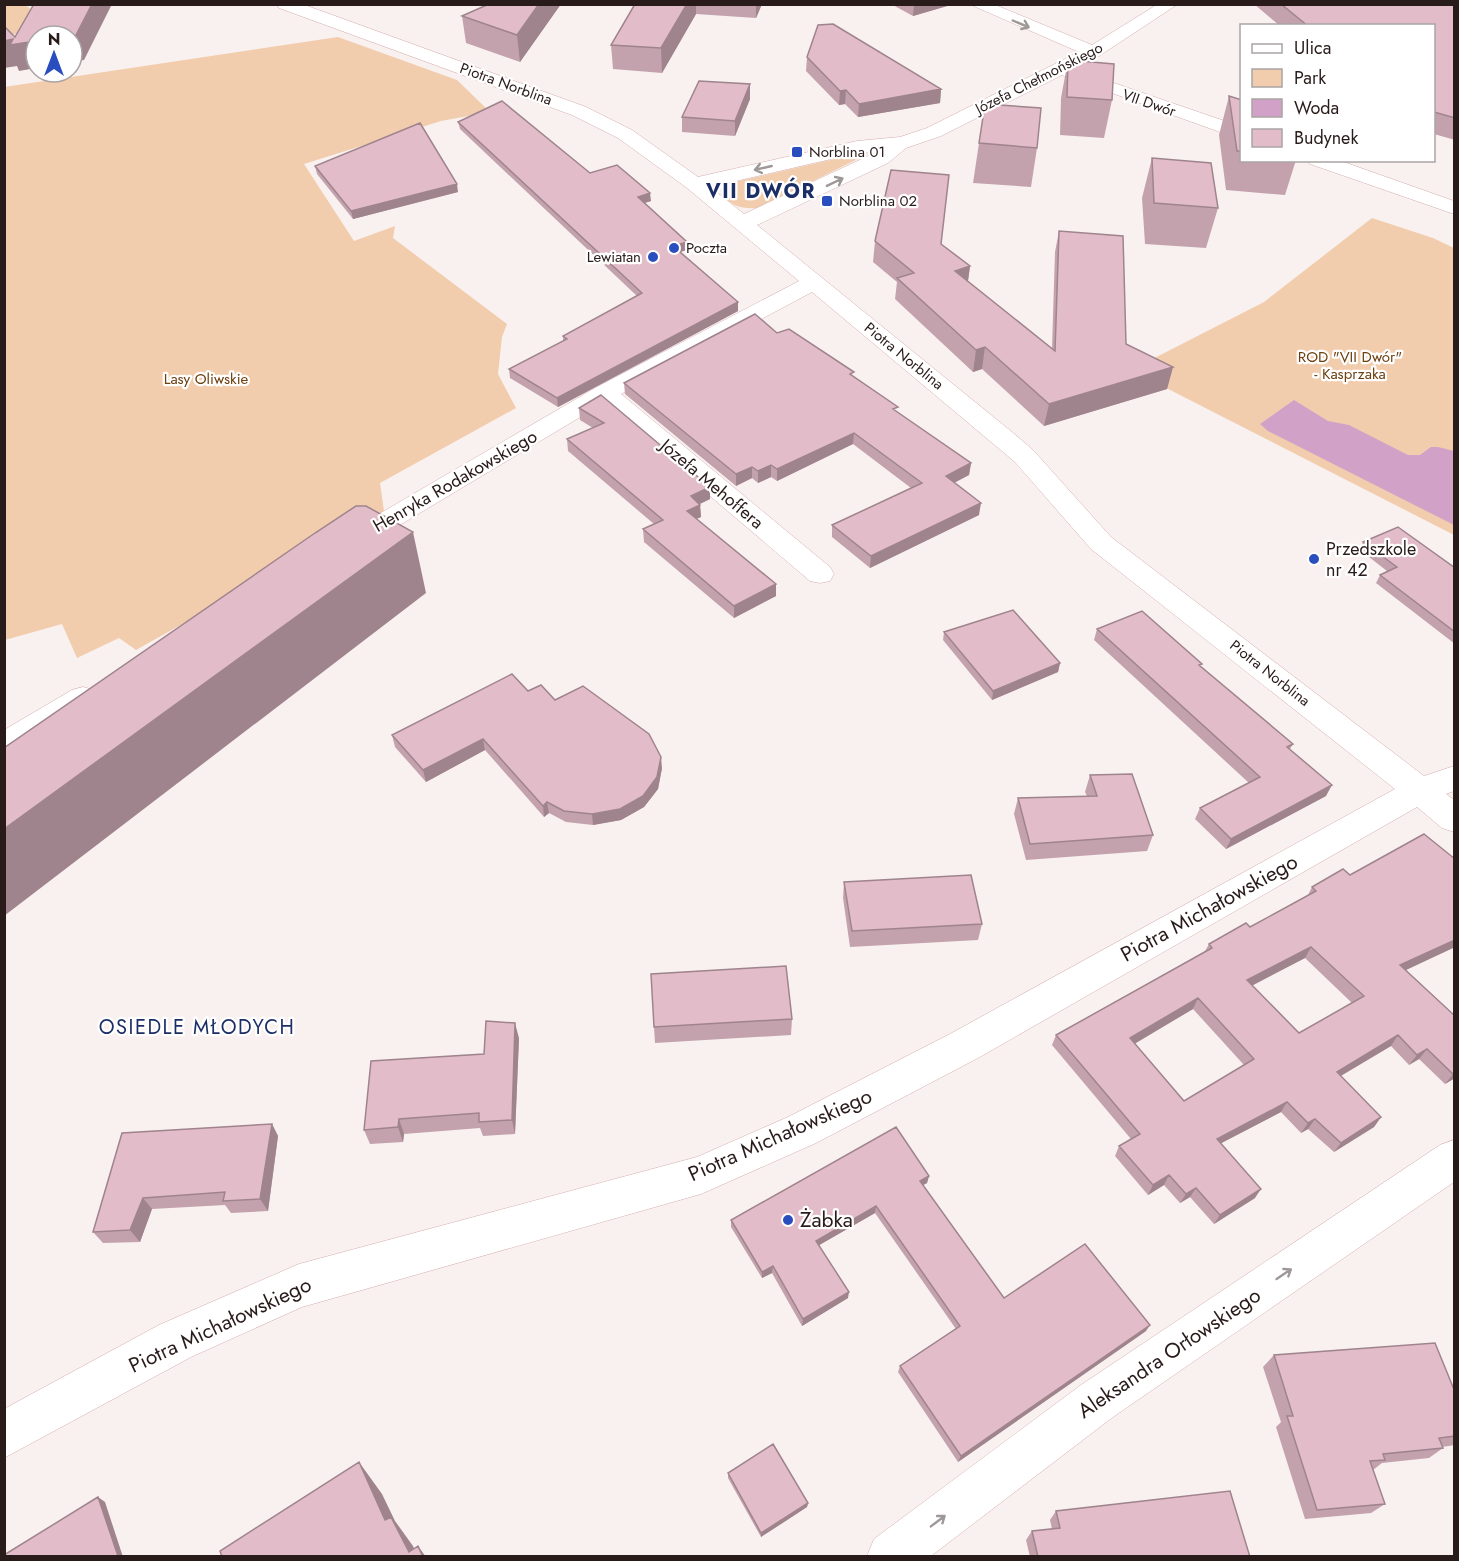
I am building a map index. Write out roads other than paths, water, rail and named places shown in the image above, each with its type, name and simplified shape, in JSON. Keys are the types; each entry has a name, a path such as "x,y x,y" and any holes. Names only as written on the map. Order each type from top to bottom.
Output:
{"street":[{"name":"Piotra Norblina","path":"285,4 601,121 625,134 743,223 1003,437 1024,456 1101,543 1438,784 1455,819"},
{"path":"977,4 1092,52"},
{"name":"Józefa Chełmońskiego","path":"694,184 857,147 903,142 934,132 1092,52 1170,4"},
{"name":"VII Dwór","path":"1057,70 1240,133"},
{"name":"Józefa Chełmońskiego","path":"743,223 881,159 903,142"},
{"path":"1323,162 1452,207"},
{"name":"Henryka Rodakowskiego","path":"334,552 604,393 788,294 814,283"},
{"name":"Józefa Mehoffera","path":"604,393 820,574"},
{"path":"4,746 109,683"},
{"path":"4,733 38,724"},
{"name":"Piotra Michałowskiego","path":"4,1436 175,1341 299,1286 701,1174 802,1130 964,1046 1438,784"},
{"name":"Aleksandra Orłowskiego","path":"891,1557 1097,1401 1455,1160"}],"water":[{"path":"1294,400 1328,421 1349,425 1408,455 1420,455 1431,447 1454,451 1454,525 1268,431 1260,424"}],"place":[{"name":"Norblina 01","path":"797,152"},
{"name":"Norblina 02","path":"827,201"},
{"name":"Poczta","path":"674,248"},
{"name":"Lewiatan","path":"653,257"},
{"name":"Przedszkole nr 42","path":"1314,559"},
{"name":"Żabka","path":"788,1220"}],"district":[{"name":"VII DWÓR","path":"761,191"},
{"name":"OSIEDLE MŁODYCH","path":"197,1027"}],"park label":[{"name":"ROD \"VII Dwór\" - Kasprzaka","path":"1350,366"},
{"name":"Lasy Oliwskie","path":"206,379"}]}
